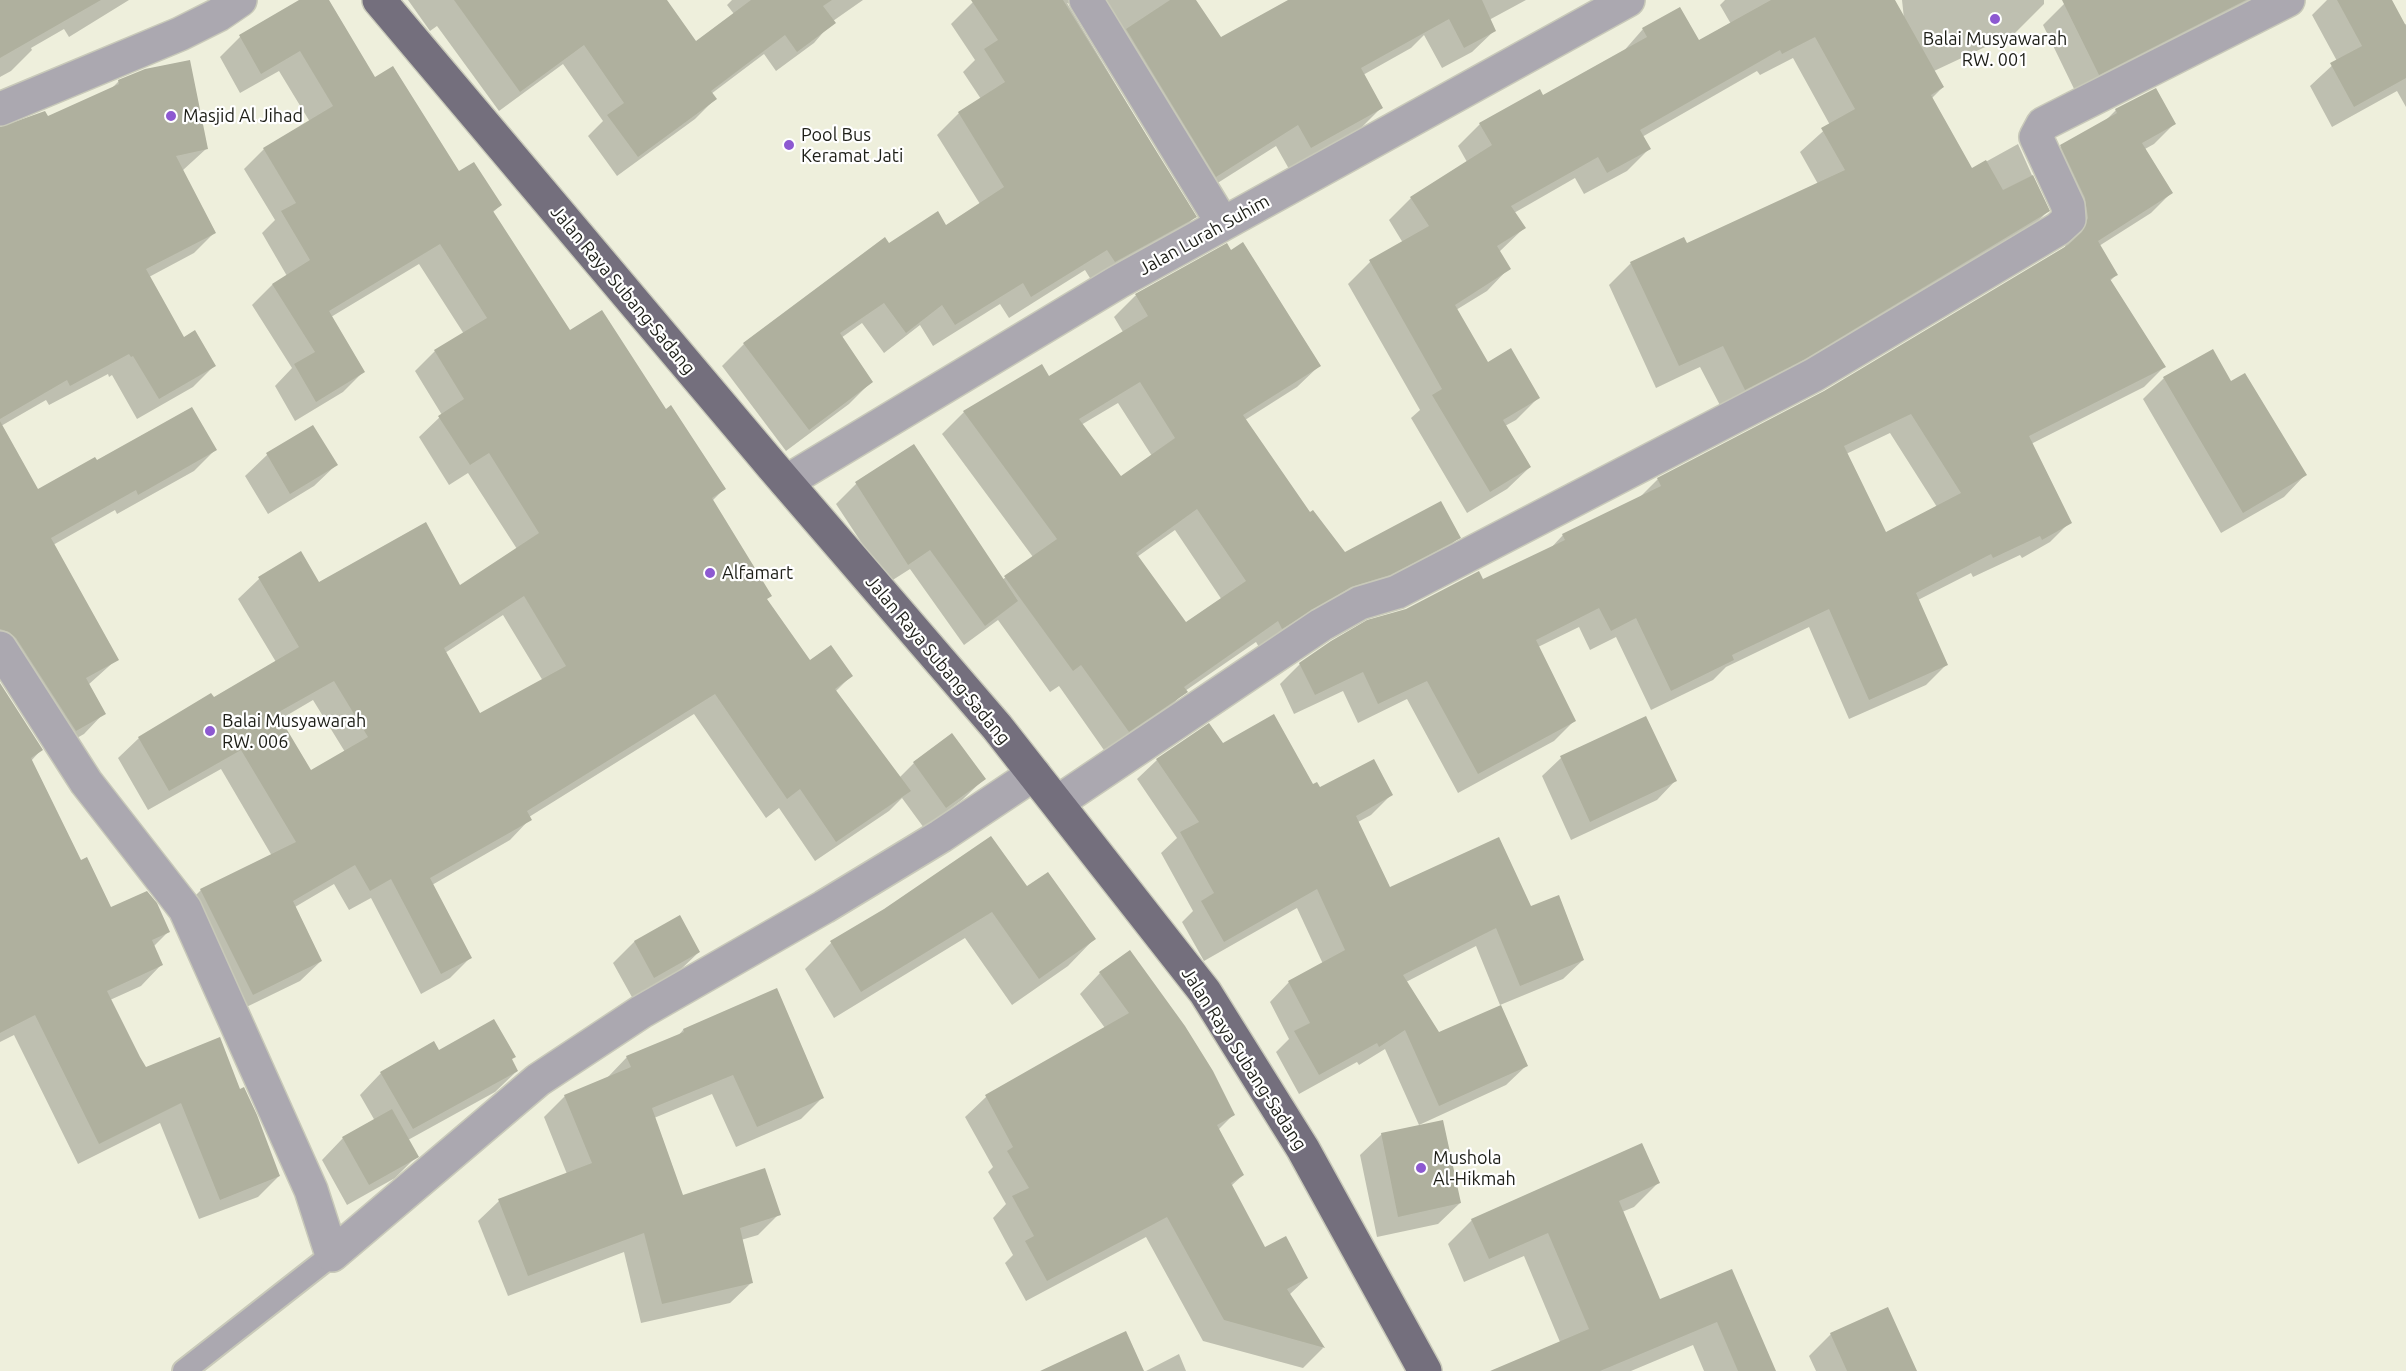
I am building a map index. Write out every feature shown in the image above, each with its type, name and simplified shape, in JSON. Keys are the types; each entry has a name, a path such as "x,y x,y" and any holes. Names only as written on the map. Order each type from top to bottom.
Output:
{"main road":[{"name":"Jalan Raya Subang-Sadang","path":"379,0 1058,802 1204,992 1303,1149 1425,1371"}],"street":[{"path":"0,109 180,34 218,15 240,0"},
{"path":"1086,0 1223,224"},
{"name":"Jalan Lurah Suhim","path":"786,482 1047,324 1628,0"},
{"path":"1058,802 1285,648 1360,603 1397,592 1814,375 2058,229 2069,219 2068,206 2036,137 2043,124 2288,0"},
{"path":"0,648 86,782 185,909 310,1190 332,1255 538,1080 641,1012 824,908 941,836 1034,774"}],"lane":[{"path":"184,1371 332,1255"}],"building":[{"path":"0,0 101,0 0,58"},
{"path":"299,0 329,0 375,77 393,66 459,171 474,162 502,205 493,211 570,330 602,310 666,409 671,405 726,489 712,498 772,596 767,599 810,660 831,645 853,676 835,689 911,791 836,842 800,789 787,799 715,694 527,811 532,820 430,878 472,958 441,974 391,879 370,891 355,865 293,901 322,961 253,995 200,889 296,842 241,750 169,791 138,737 211,693 214,697 299,647 258,577 301,551 319,582 426,522 460,585 539,533 489,453 470,465 438,416 464,399 434,350 487,318 440,244 329,311 365,372 316,402 294,364 315,352 272,284 310,260 281,211 296,203 263,148 333,106 300,51 261,74 239,35","holes":["524,596 566,666 480,713 444,648","334,681 368,737 311,770 277,713"]},
{"path":"454,0 667,0 696,41 751,0 832,0 823,6 836,23 797,52 785,35 711,91 717,99 638,157 607,115 624,103 584,45 520,92"},
{"path":"971,0 1063,0 1197,217 1115,262 1107,250 1031,297 1023,283 955,325 942,305 906,333 884,303 840,333 873,382 809,430 743,343 885,237 889,243 938,211 946,225 1004,187 958,112 1005,82 984,49 998,40"},
{"path":"1170,0 1196,0 1221,37 1288,0 1482,0 1496,31 1464,48 1449,19 1361,68 1383,108 1311,148 1298,125 1216,177 1126,29"},
{"path":"1771,0 1895,0 1944,87 1931,95 1972,168 1986,160 2003,190 2033,175 2050,211 1805,359 1745,390 1723,346 1679,366 1630,262 1684,237 1687,243 1845,170 1821,128 1855,109 1815,37 1782,54 1780,50 1640,130 1651,149 1607,173 1598,157 1511,206 1526,228 1497,246 1511,269 1455,305 1488,362 1511,348 1540,398 1503,420 1531,467 1490,492 1432,395 1442,389 1369,260 1429,226 1410,197 1492,145 1479,123 1540,89 1543,95 1647,37 1642,28 1680,7 1699,40"},
{"path":"2062,0 2246,0 2099,75"},
{"path":"2337,0 2392,0 2406,26 2406,78 2354,107 2330,63 2362,46"},
{"path":"190,60 208,149 176,156 216,233 146,269 184,337 195,330 216,366 159,399 133,356 129,354 70,386 67,380 0,419 0,127 45,111 48,116 119,84 118,80 145,69"},
{"path":"2156,88 2176,124 2142,143 2173,193 2098,241 2118,275 2110,279 2166,367 2029,436 2072,523 2042,540 2040,536 1993,558 1991,554 1916,593 1948,665 1869,700 1829,609 1732,655 1734,660 1671,691 1636,618 1611,631 1599,608 1536,640 1576,721 1478,774 1427,681 1378,704 1363,672 1315,695 1299,663 1331,641 1367,620 1406,609 1479,571 1483,579 1565,540 1562,534 1661,486 1657,478 1824,391 2068,245 2082,232 2088,218 2085,198 2060,145 2117,113 2115,109","holes":["1911,414 1961,493 1886,532 1844,446"]},
{"path":"1243,242 1321,366 1243,415 1310,512 1313,510 1345,552 1441,501 1461,538 1390,575 1351,587 1282,629 1278,621 1184,687 1188,692 1129,732 1081,665 1073,671 1004,576 1057,539 963,411 1042,364 1049,376 1148,316 1135,294 1227,243 1231,250","holes":["1140,382 1175,438 1121,476 1079,419","1197,509 1246,581 1186,622 1136,553"]},
{"path":"2213,349 2231,381 2245,373 2307,475 2243,513 2163,377"},
{"path":"192,407 217,450 138,495 136,490 51,538 119,660 86,678 106,714 76,731 16,638 0,629 0,421 38,489 95,457 97,460"},
{"path":"313,425 338,465 290,494 266,453"},
{"path":"914,444 1018,601 985,626 930,550 908,565 855,482"},
{"path":"0,683 43,750 31,758 81,860 87,857 111,907 147,891 157,903 170,932 152,940 163,965 107,991 140,1057 146,1067 220,1037 240,1089 244,1087 257,1115 280,1176 220,1200 181,1103 99,1144 35,1015 0,1033"},
{"path":"1274,714 1313,784 1317,782 1320,787 1374,759 1393,795 1356,816 1390,887 1499,837 1531,906 1559,895 1584,960 1520,986 1496,928 1403,975 1439,1032 1501,1005 1528,1066 1439,1106 1405,1030 1379,1047 1377,1043 1319,1075 1294,1031 1310,1023 1288,981 1345,950 1317,889 1224,942 1201,901 1214,893 1180,832 1199,822 1156,759 1209,723 1223,743"},
{"path":"1646,716 1677,781 1590,822 1560,756"},
{"path":"952,733 986,779 946,808 913,762"},
{"path":"991,836 1027,886 1048,872 1096,939 1039,979 992,912 861,992 830,941 884,909"},
{"path":"680,915 700,952 654,978 634,941"},
{"path":"1130,950 1185,1026 1213,1071 1235,1115 1217,1125 1244,1175 1231,1183 1265,1247 1286,1236 1308,1278 1287,1289 1325,1348 1224,1320 1167,1217 1047,1281 1025,1241 1034,1236 1012,1196 1029,1188 1007,1151 1013,1147 985,1095 1129,1013 1099,972"},
{"path":"777,988 824,1098 757,1127 733,1075 652,1108 683,1195 765,1168 781,1215 740,1228 753,1283 662,1304 644,1233 528,1276 498,1199 592,1163 564,1095 631,1067 626,1056 684,1032 683,1029"},
{"path":"494,1019 516,1057 512,1059 518,1071 413,1129 380,1072 434,1041 439,1050"},
{"path":"392,1109 419,1157 369,1185 342,1137"},
{"name":"Mushola Al-Hikmah","path":"1443,1120 1461,1203 1398,1217 1381,1133"},
{"path":"1642,1143 1660,1183 1619,1201 1660,1299 1732,1269 1776,1371 1738,1371 1717,1322 1600,1371 1490,1371 1589,1329 1548,1233 1489,1259 1471,1219"},
{"path":"1888,1307 1917,1371 1847,1371 1830,1333"},
{"path":"1126,1331 1144,1371 1040,1371"}],"place":[{"name":"Balai Musyawarah RW. 001","path":"1995,19"},
{"name":"Masjid Al Jihad","path":"171,116"},
{"name":"Pool Bus Keramat Jati","path":"789,145"},
{"name":"Alfamart","path":"710,573"},
{"name":"Balai Musyawarah RW. 006","path":"210,731"},
{"name":"Mushola Al-Hikmah","path":"1421,1168"}]}
